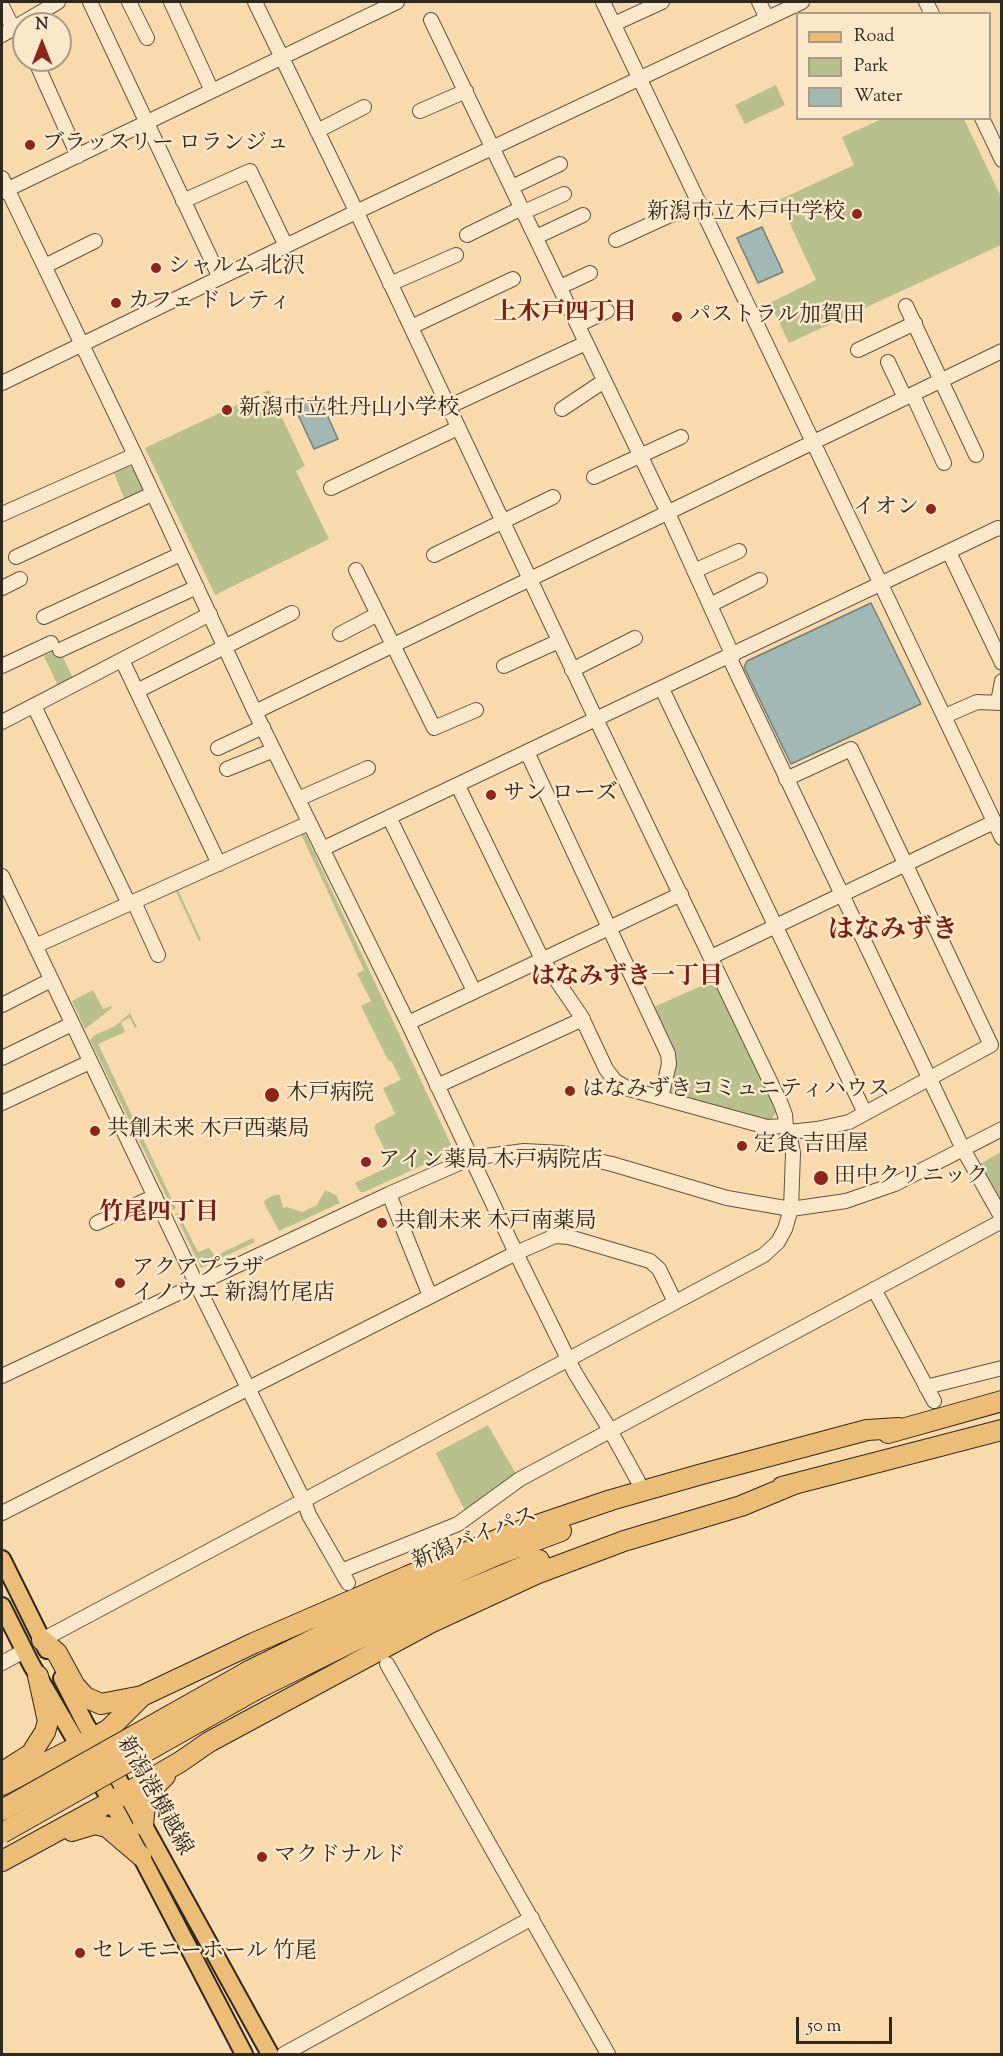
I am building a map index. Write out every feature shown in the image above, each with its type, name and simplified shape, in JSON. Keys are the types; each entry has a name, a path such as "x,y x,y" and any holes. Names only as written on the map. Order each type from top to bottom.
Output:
{"highway":[{"name":"新潟バイパス","path":"2,1810 249,1671 340,1625 446,1577 585,1522 663,1497 870,1440 899,1428 1002,1401"},
{"path":"42,1640 57,1653 75,1686 85,1697 101,1704 142,1696 254,1642 511,1534 611,1500 702,1474 867,1430 899,1428"},
{"name":"新潟バイパス","path":"2,1833 255,1690 398,1619 452,1595 615,1532 738,1496 794,1484 1002,1430"},
{"path":"55,1831 80,1813 107,1778 146,1770 209,1742 430,1623 536,1575 624,1541 741,1506 794,1484"},
{"path":"2,1773 31,1754 44,1736 48,1721 38,1676"},
{"path":"2,1785 109,1729 142,1696"},
{"path":"2,1861 180,1762 209,1742"},
{"path":"142,1825 145,1804 152,1789 180,1762"},
{"path":"24,1848 95,1824 107,1827 141,1856"}],"main road":[{"name":"新潟港横越線","path":"2,1559 42,1640 87,1742 118,1797 141,1856 244,2055"},
{"name":"新潟港横越線","path":"2,1606 38,1676 87,1742"},
{"name":"新潟港横越線","path":"118,1797 142,1825 270,2055"}],"street":[{"path":"43,12 58,2"},
{"path":"90,2 220,278"},
{"path":"129,2 147,38"},
{"path":"171,2 212,91"},
{"path":"42,1640 764,1255 778,1242 791,1209 793,1153 781,1104 255,2"},
{"path":"397,2 78,156 3,187 45,266 255,712 408,1023 516,1253 568,1358 638,1481"},
{"path":"603,2 1002,838"},
{"path":"614,24 662,2"},
{"path":"759,2 767,18"},
{"path":"2,383 356,212 802,2"},
{"path":"2,6 12,27"},
{"path":"2,876 309,1515 344,1577 458,1524 520,1479 1002,1219 963,1149 841,895 786,779 668,513 431,20"},
{"path":"40,72 78,156"},
{"path":"420,111 466,91"},
{"path":"317,131 364,107"},
{"path":"983,120 1002,160"},
{"path":"512,186 560,164"},
{"path":"183,201 250,171 286,246"},
{"path":"467,235 564,194"},
{"path":"616,240 699,202"},
{"path":"536,237 583,215"},
{"path":"45,266 96,241"},
{"path":"390,284 456,255"},
{"path":"560,287 590,273"},
{"path":"411,327 513,279"},
{"path":"906,306 976,455"},
{"path":"578,325 607,311"},
{"path":"858,350 915,323"},
{"path":"448,407 586,343"},
{"path":"255,712 1002,351"},
{"path":"888,362 909,396 944,463"},
{"path":"562,409 604,381"},
{"path":"331,488 458,428"},
{"path":"594,477 681,437"},
{"path":"2,514 135,455"},
{"path":"16,558 152,494"},
{"path":"434,555 553,497"},
{"path":"322,849 998,528 1002,529"},
{"path":"694,571 739,551"},
{"path":"949,552 1002,663"},
{"path":"44,617 181,554"},
{"path":"356,570 434,729 476,710"},
{"path":"2,588 20,579"},
{"path":"710,605 760,580"},
{"path":"2,666 197,587"},
{"path":"2,723 210,614"},
{"path":"137,691 292,614"},
{"path":"340,634 378,614"},
{"path":"572,670 635,638"},
{"path":"504,666 559,641"},
{"path":"122,660 219,864"},
{"path":"945,716 977,702 1000,703 1002,681"},
{"path":"662,689 866,1113"},
{"path":"34,706 158,955"},
{"path":"218,748 263,727"},
{"path":"458,786 542,959 583,1019 606,1069 615,1081 629,1089 766,1127 817,1130 849,1122 991,1045 851,749 786,779"},
{"path":"227,769 274,750"},
{"path":"527,752 668,1054 669,1064 661,1098"},
{"path":"298,799 368,768"},
{"path":"389,817 474,991"},
{"path":"711,957 994,822"},
{"path":"35,946 309,823"},
{"path":"408,1023 681,894"},
{"path":"2,1005 51,980"},
{"path":"437,1086 583,1019"},
{"path":"2,1058 72,1024"},
{"path":"2,1103 90,1062"},
{"path":"2,1377 389,1194 471,1158 524,1151 563,1153 612,1164 727,1198 791,1209 823,1205 870,1194 895,1184 1002,1129"},
{"path":"389,1194 430,1296"},
{"path":"97,1223 155,1196"},
{"path":"2,1513 430,1296 555,1236 569,1237 650,1261 659,1269 675,1302"},
{"path":"874,1289 934,1401"},
{"path":"926,1387 1002,1368"},
{"path":"2,1663 24,1651"},
{"path":"387,1664 608,2055"},
{"path":"284,2055 532,1918"}],"green space":[{"path":"776,85 785,105 745,124 735,105"},
{"path":"880,120 964,120 1001,197 1001,245 789,343 770,303 816,280 779,200 854,165 842,137"},
{"path":"269,390 305,466 296,471 329,539 215,595 145,448"},
{"path":"126,465 135,468 144,491 125,500 113,471"},
{"path":"59,649 73,678 58,686 44,656"},
{"path":"303,829 454,1151 364,1192 360,1192 355,1183 392,1165 374,1128 376,1124 395,1114 383,1088 401,1080 392,1062 388,1060 361,1006 371,1001 357,974 364,970 301,834 178,890 201,940 199,941 174,887"},
{"path":"721,977 781,1104 767,1127 661,1098 669,1064 647,1010"},
{"path":"93,990 103,1009 111,1006 112,1008 85,1029 72,1001"},
{"path":"130,1013 137,1027 135,1028 130,1018 121,1022 125,1032 98,1044 176,1208 173,1210 90,1040 95,1035 115,1026"},
{"path":"1001,1152 1001,1201 980,1164"},
{"path":"325,1190 336,1195 340,1203 279,1231 264,1203 274,1195 280,1195 283,1208 287,1207 302,1212 317,1205"},
{"path":"178,1213 198,1252 209,1248 215,1256 253,1238 255,1242 201,1268 175,1214"},
{"path":"488,1425 516,1474 465,1511 436,1453"}],"water":[{"path":"762,227 783,272 758,283 737,238"},
{"path":"318,395 338,439 314,449 294,406"},
{"path":"871,603 921,704 791,764 744,667 747,661"}],"place":[{"name":"ブラッスリー ロランジュ","path":"30,145"},
{"name":"新潟市立木戸中学校","path":"857,214"},
{"name":"シャルム 北沢","path":"156,268"},
{"name":"カフェ ド レティ","path":"116,303"},
{"name":"パストラル加賀田","path":"677,317"},
{"name":"新潟市立牡丹山小学校","path":"227,410"},
{"name":"イオン","path":"931,509"},
{"name":"サン ローズ","path":"491,795"},
{"name":"はなみずきコミュニティハウス","path":"570,1091"},
{"name":"木戸病院","path":"272,1095"},
{"name":"共創未来 木戸西薬局","path":"95,1131"},
{"name":"定食 吉田屋","path":"742,1146"},
{"name":"アイン薬局 木戸病院店","path":"366,1162"},
{"name":"田中クリニック","path":"821,1178"},
{"name":"共創未来 木戸南薬局","path":"382,1223"},
{"name":"アクアプラザ イノウエ 新潟竹尾店","path":"120,1283"},
{"name":"マクドナルド","path":"262,1857"},
{"name":"セレモニーホール 竹尾","path":"80,1953"}],"district":[{"name":"上木戸四丁目","path":"565,315"},
{"name":"はなみずき","path":"893,933"},
{"name":"はなみずき一丁目","path":"627,979"},
{"name":"竹尾四丁目","path":"159,1215"}]}
